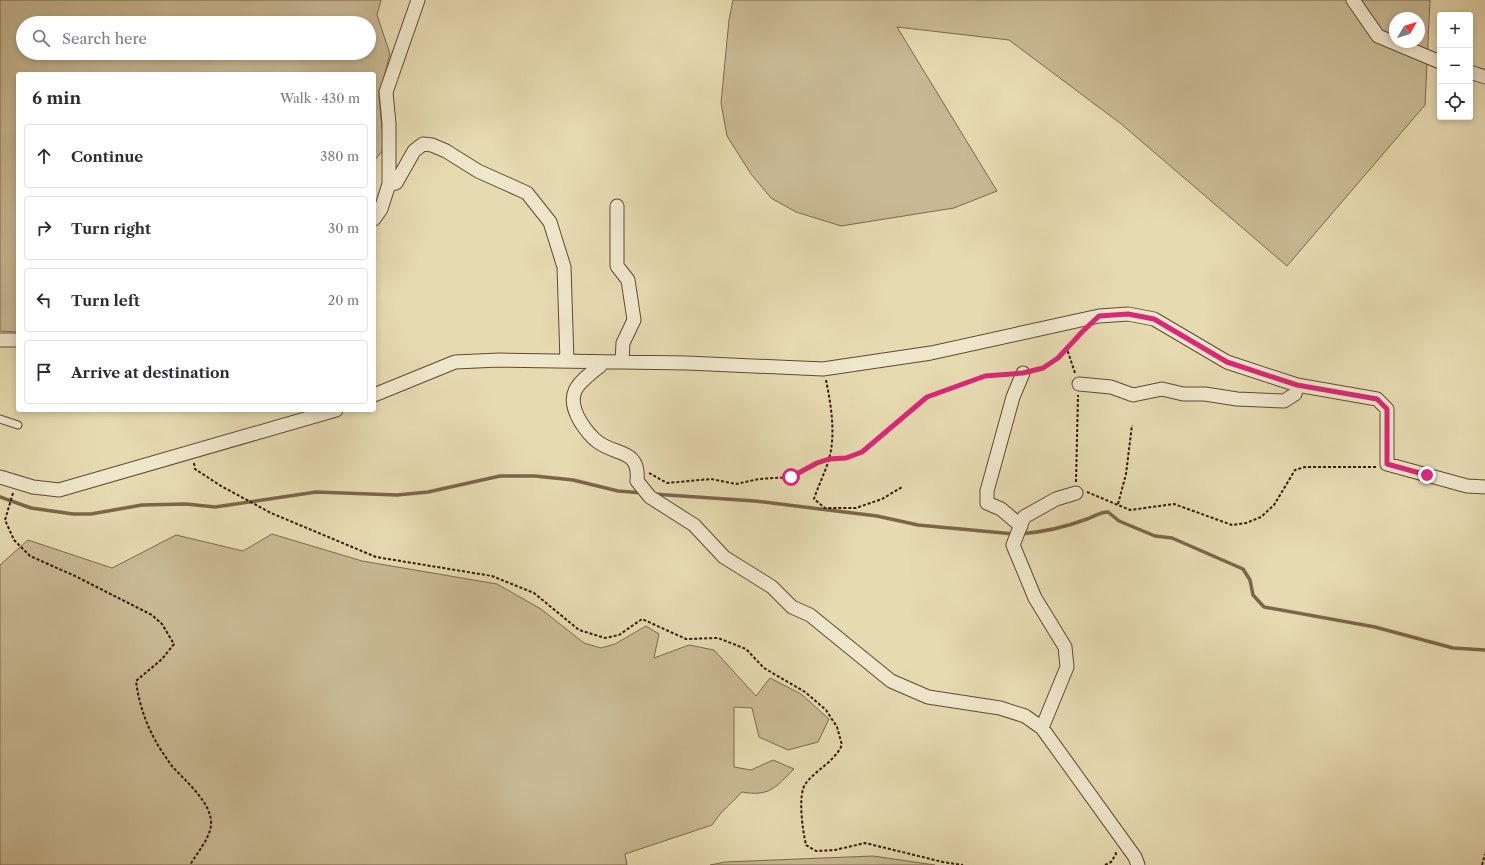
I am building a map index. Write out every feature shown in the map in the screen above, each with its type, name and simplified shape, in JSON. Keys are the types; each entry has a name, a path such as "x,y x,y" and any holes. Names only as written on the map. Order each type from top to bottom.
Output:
{"street":[{"path":"376,216 381,208 389,184 389,124 386,92 418,0"},
{"path":"1353,0 1378,36 1437,61"},
{"path":"1473,73 1485,77"},
{"path":"389,184 396,183 414,151 423,144 432,145 446,151 478,171 527,193 550,222 564,267 567,361"},
{"path":"617,206 617,266 628,280 634,320 623,343 622,362"},
{"path":"376,394 455,362 499,360 622,362 823,369 932,353 1099,316 1128,314 1154,319 1227,362 1297,385 1377,399 1387,409 1387,464 1467,486 1485,487"},
{"path":"0,340 16,340"},
{"path":"600,362 600,366 579,382 573,394 574,410 585,430 598,443 626,454 635,462 638,471 637,481 650,497 694,525 724,558 772,587 792,607 810,615 891,680 928,696 1000,708 1025,716 1042,728 1135,858 1138,865"},
{"path":"1021,526 1001,509 987,503 987,491 1013,397 1023,373"},
{"path":"1079,384 1111,387 1133,395 1162,389 1184,394 1205,394 1237,399 1284,401 1295,394 1297,385"},
{"path":"0,477 33,487 59,490 329,412"},
{"path":"1042,728 1067,667 1065,646 1035,598 1013,545 1024,517 1056,499 1076,493"}],"lane":[{"path":"0,419 18,425"}],"path":[{"path":"638,471 646,471 667,483 711,479 736,484 759,479 791,477 817,463 829,459 846,458 862,452 927,397 985,376 1023,373 1043,368 1058,358 1083,331"},
{"path":"1067,349 1079,384 1076,493 1089,491 1130,510 1174,504 1232,525 1246,523 1261,517 1274,506 1296,470 1305,467 1374,468 1387,464"},
{"path":"823,369 832,431 829,459 819,481 814,500 825,508 856,508 882,499 902,486"},
{"path":"1118,504 1126,474 1132,425"},
{"path":"192,452 195,469 221,486 271,513 376,557 492,576 534,593 579,630 605,638 619,635 642,619 686,639 718,638 746,649 764,668 805,692 826,710 838,727 842,745 838,754 804,784 802,801 803,830 806,845 816,851 836,850 865,843 943,862 963,865"},
{"path":"16,482 5,520 14,540 30,556 75,576 152,615 162,624 174,644 162,659 136,682 143,714 158,745 171,765 196,792 210,812 211,825 206,839 190,865"},
{"path":"1482,865 1485,854"}],"shaded area":[{"path":"0,0 381,0 377,15 390,54 379,96 384,149 376,159 376,72 16,72 16,332 0,331"},
{"path":"733,0 1430,0 1425,105 1287,266 1120,123 1009,40 897,27 997,191 954,208 841,226 796,212 771,198 751,174 727,136 721,103 729,20"},
{"path":"272,534 362,561 497,584 541,609 584,643 601,648 615,644 646,626 659,634 654,658 689,645 714,650 756,696 770,678 801,694 829,719 818,742 788,750 759,737 752,708 734,707 734,767 751,770 773,760 794,769 777,786 766,792 742,792 720,814 712,825 625,854 627,865 0,865 0,565 28,540 112,568 176,535 243,551"},
{"path":"873,856 935,865 710,865 725,862"}],"waterway":[{"path":"0,497 31,508 73,514 91,514 142,505 186,504 215,507 316,492 397,495 428,492 500,476 535,476 573,480 618,491 643,493"},
{"path":"653,494 755,501 877,516 918,525 1014,534"},
{"path":"1020,534 1063,527 1100,513 1108,512 1119,521 1155,536 1172,538 1243,569 1250,580 1253,595 1264,607 1375,627 1453,648 1485,650"}],"route":[{"path":"791,477 817,463 829,459 846,458 862,452 927,397 985,376 1023,373 1043,368 1058,358 1099,316 1128,314 1154,319 1227,362 1297,385 1377,399 1387,409 1387,464 1427,475"}]}
